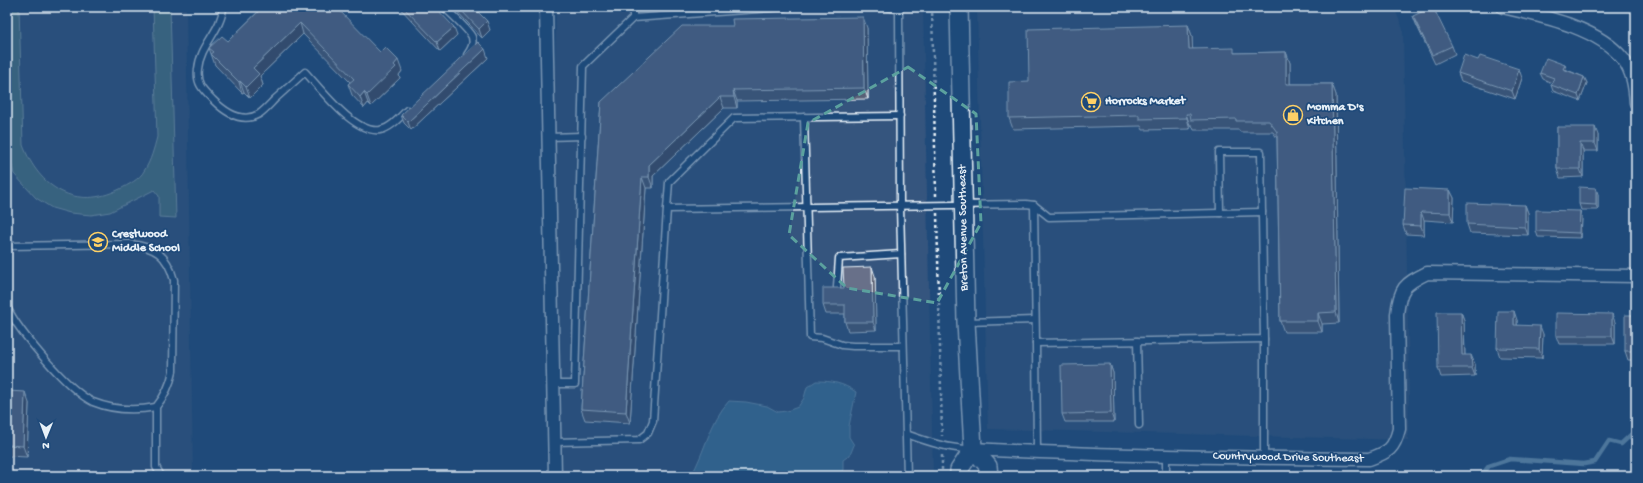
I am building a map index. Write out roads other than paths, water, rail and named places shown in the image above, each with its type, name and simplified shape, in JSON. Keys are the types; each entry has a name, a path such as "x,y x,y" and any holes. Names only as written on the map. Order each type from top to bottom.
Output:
{"main road":[{"name":"Breton Avenue Southeast","path":"959,7 966,322 973,449"},
{"path":"959,476 959,470 973,449 988,466 989,476"}],"street":[{"path":"546,7 555,476"},
{"path":"1503,7 1537,15 1583,31 1610,45 1624,60 1632,77 1634,82 1636,103"},
{"name":"Countrywood Drive Southeast","path":"973,449 1166,456 1369,459 1383,454 1395,444 1399,429 1397,314 1399,298 1409,282 1427,273 1636,276"}],"lane":[{"path":"223,7 220,24 204,49 198,68 198,78 202,89 226,112 238,117 247,117 259,114 305,72 348,118 360,126 369,129 380,130 392,124 414,103"},
{"path":"444,7 472,36 473,42 471,49 462,60"},
{"path":"633,7 633,18"},
{"path":"553,384 575,384 583,66 633,18 785,7"},
{"path":"887,7 899,10 900,206 907,476"},
{"path":"554,442 639,440 648,433 653,421 669,182 734,118 900,116"},
{"path":"804,117 810,337 822,338 842,345 903,346"},
{"path":"548,137 582,136"},
{"path":"1220,213 1219,152 1261,152 1264,458"},
{"path":"667,209 1026,204 1034,205 1049,217 1262,212"},
{"path":"1034,205 1037,452"},
{"path":"7,246 130,244 145,246 156,250 165,258 171,268 174,280 173,371 170,385 164,397 156,407 156,467 161,476"},
{"path":"837,287 839,258 901,254"},
{"path":"7,307 12,318 32,344 74,389 92,401 117,409 141,410 156,407"},
{"path":"966,322 1035,320"},
{"path":"1036,343 1264,339"},
{"path":"1137,341 1139,425"},
{"path":"906,434 942,445 962,449 973,449"},
{"path":"1166,456 1166,476"}],"waterway":[{"path":"1481,476 1489,466 1510,459 1584,464 1595,462 1609,441 1621,444 1636,430"}],"place":[{"name":"Horrocks Market","path":"1091,102"},
{"name":"Momma D's Kitchen","path":"1293,115"},
{"name":"Crestwood Middle School","path":"98,242"}]}
